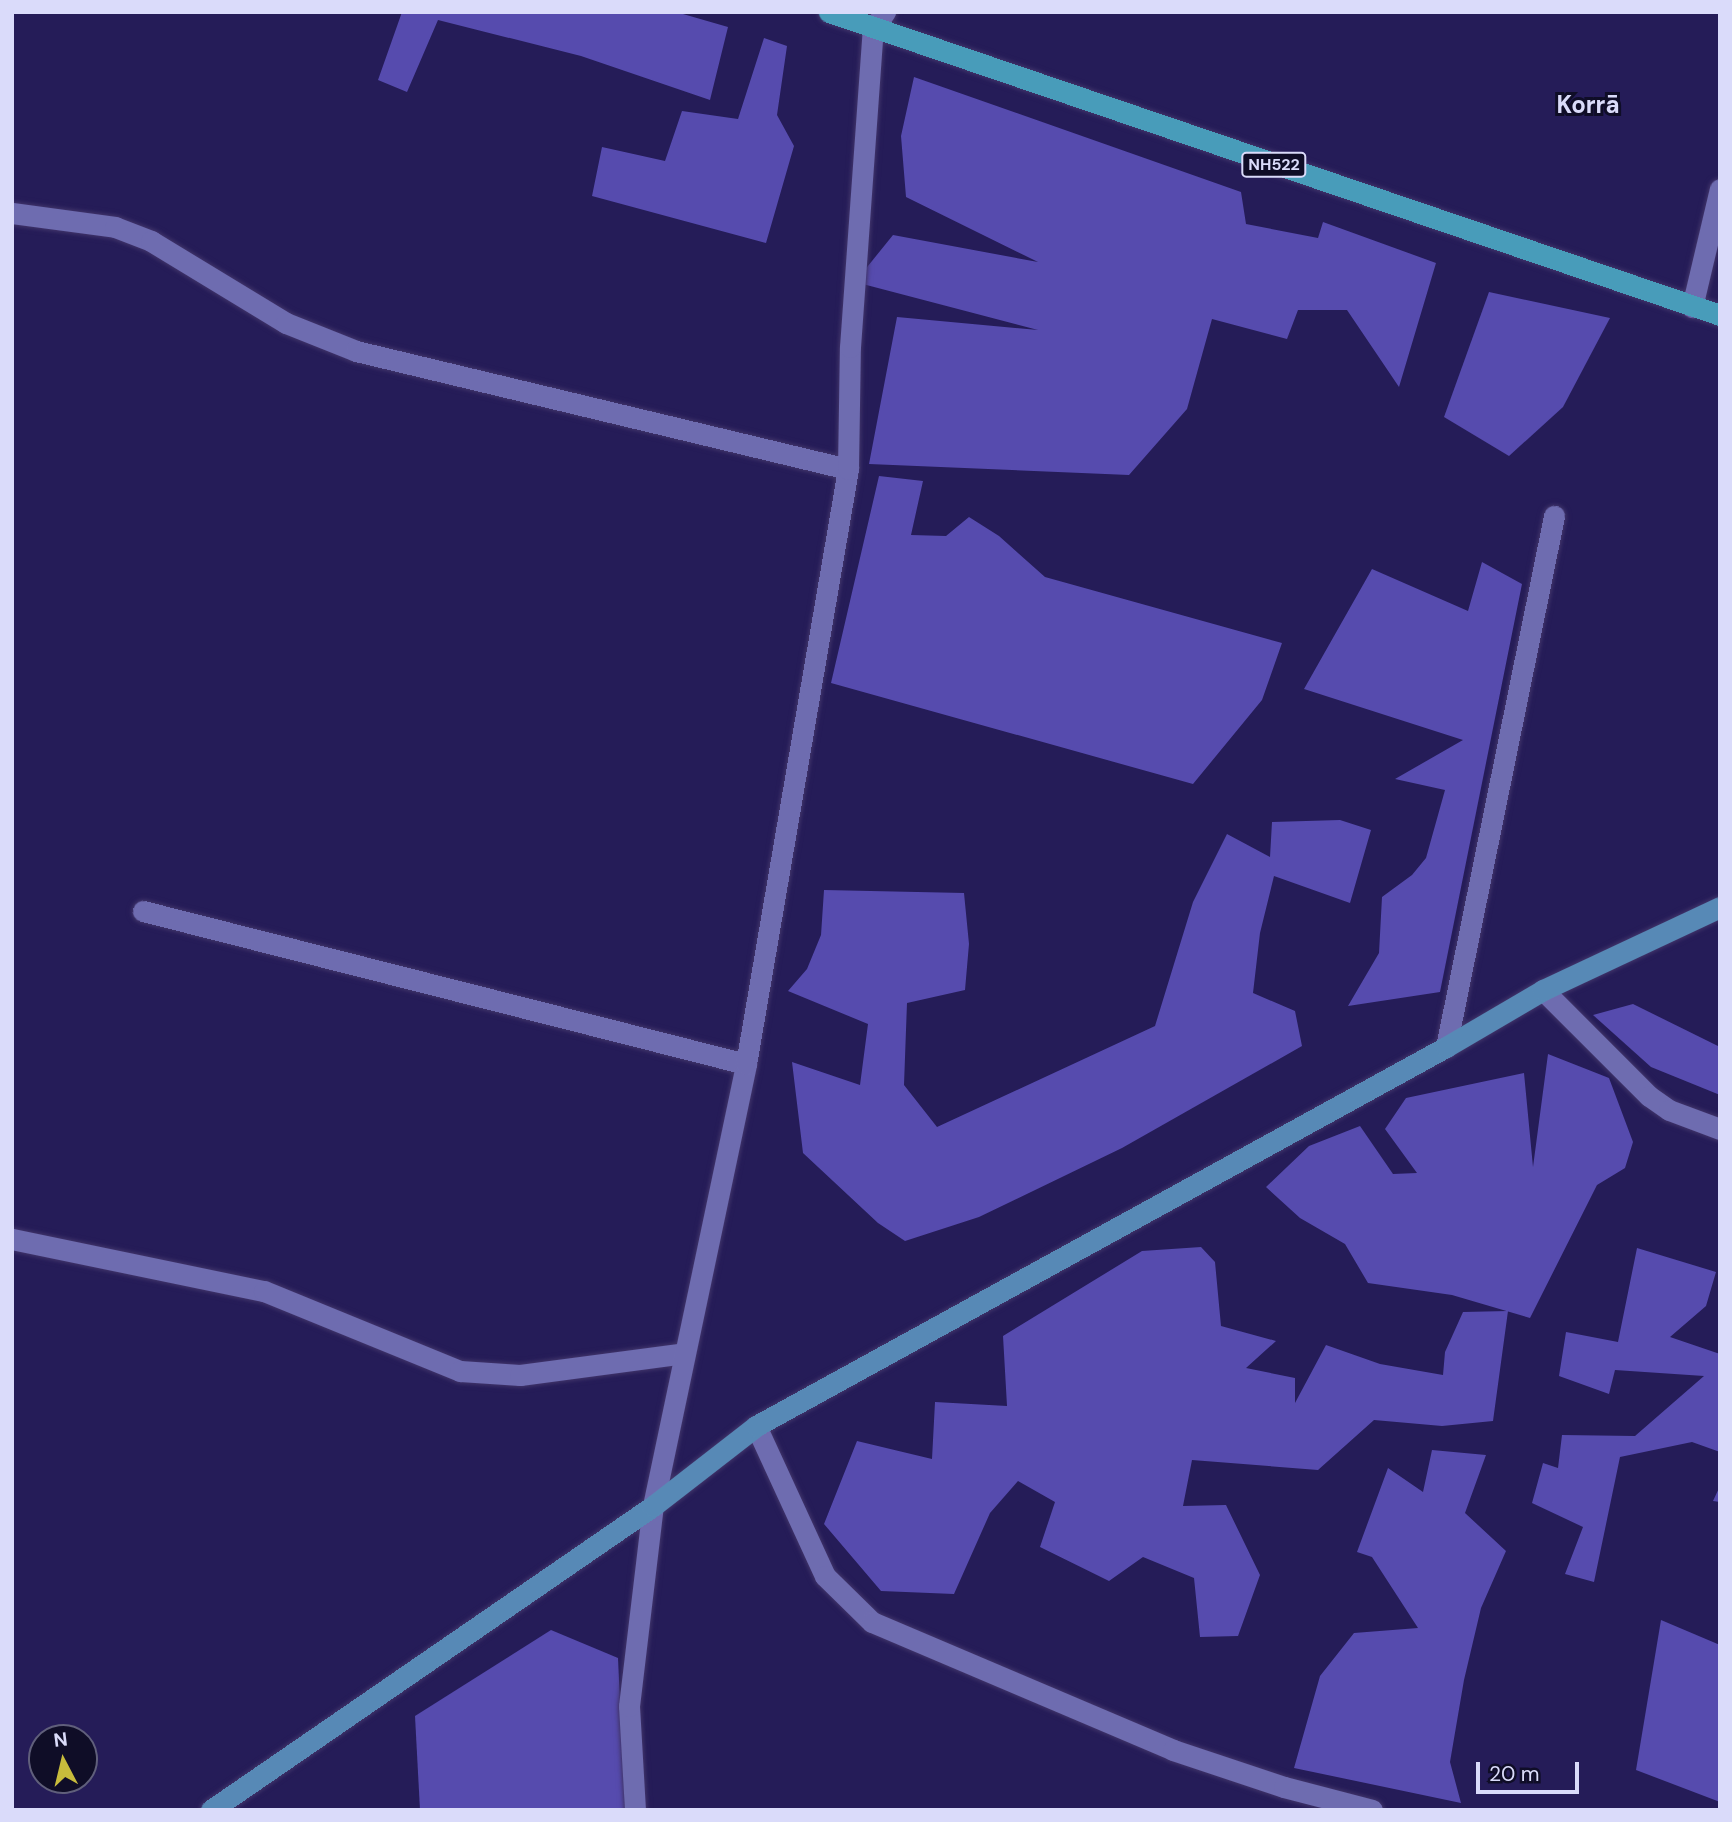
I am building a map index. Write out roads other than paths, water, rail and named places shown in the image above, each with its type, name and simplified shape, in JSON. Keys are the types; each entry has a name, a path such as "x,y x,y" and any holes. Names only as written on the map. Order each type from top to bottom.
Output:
{"highway":[{"name":"NH522","path":"829,12 879,21 1720,315"}],"main road":[{"path":"211,1810 653,1506 756,1426 1446,1047 1543,990 1720,907"}],"street":[{"path":"635,1810 630,1678 653,1506 746,1064 848,469 850,346 879,21"},
{"path":"1692,307 1720,189"},
{"path":"12,214 115,227 151,241 286,323 356,351 848,469"},
{"path":"1446,1047 1554,516"},
{"path":"143,911 746,1064"},
{"path":"1543,990 1649,1096 1720,1129"},
{"path":"12,1239 264,1291 460,1371 520,1375 685,1353"},
{"path":"756,1426 825,1576 872,1622 1173,1750 1284,1787 1373,1810"}],"district":[{"name":"Korrā","path":"1588,105"}]}
